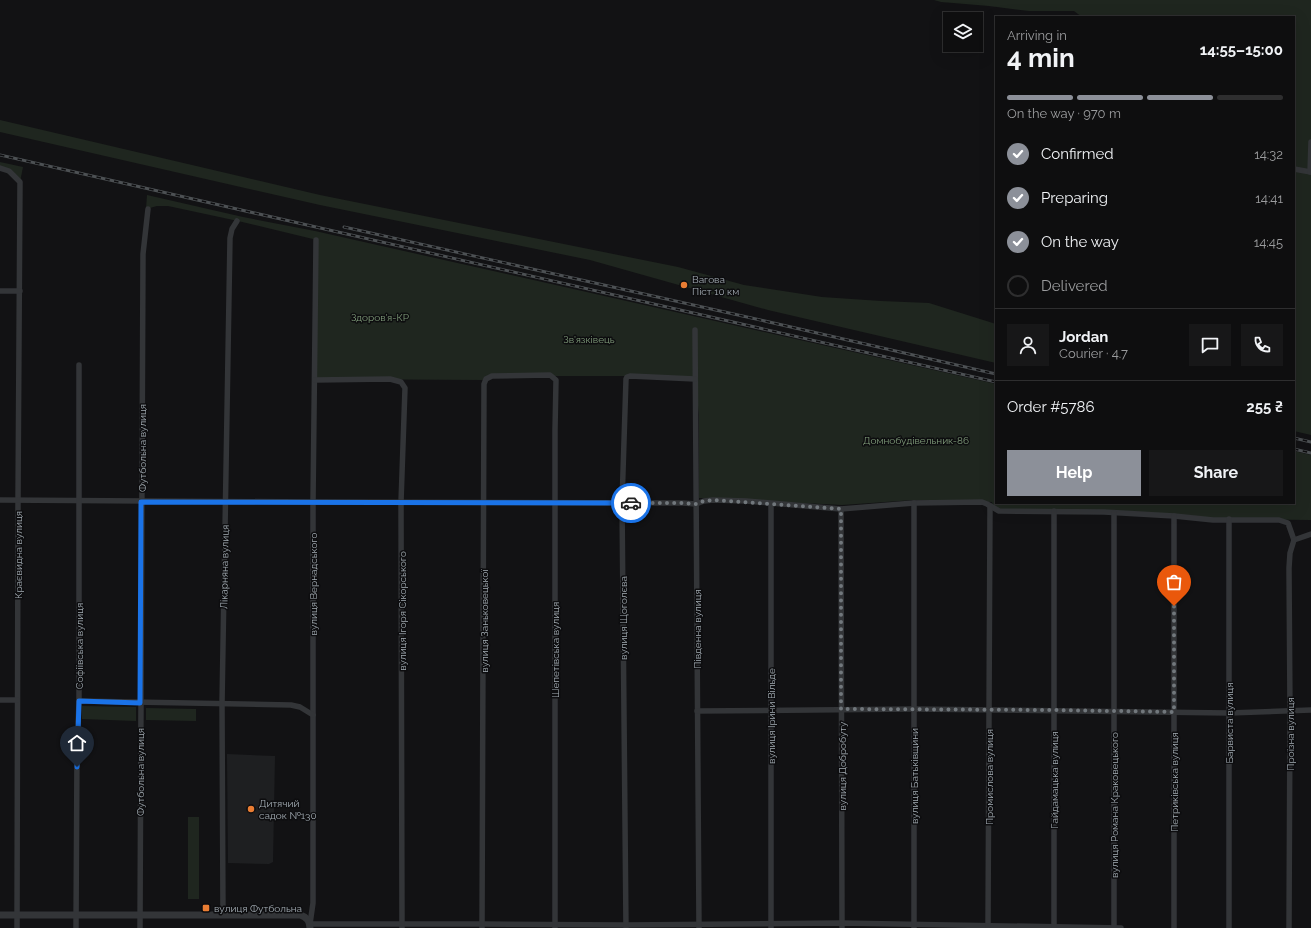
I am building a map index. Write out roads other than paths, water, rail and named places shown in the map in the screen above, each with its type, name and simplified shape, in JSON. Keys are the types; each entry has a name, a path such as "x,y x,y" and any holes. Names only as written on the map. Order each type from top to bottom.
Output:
{"street":[{"path":"1295,169 1310,172 1311,142"},
{"name":"Краєвидна вулиця","path":"0,168 9,171 20,182 17,928"},
{"name":"Футбольна вулиця","path":"140,928 143,254 148,209"},
{"name":"Лікарняна вулиця","path":"223,915 222,704 224,501 230,238 232,229 237,221"},
{"name":"вулиця Вернадського","path":"310,926 313,903 313,502 316,240"},
{"path":"0,291 20,291"},
{"name":"Південна вулиця","path":"695,330 699,926"},
{"name":"Софіївська вулиця","path":"76,928 79,701 79,365"},
{"name":"вулиця Заньковецької","path":"482,926 484,384 486,379 492,376 550,375"},
{"name":"Шепетівська вулиця","path":"550,375 556,380 555,926"},
{"name":"вулиця Щоголєва","path":"626,927 622,503 626,379 627,376 695,380"},
{"name":"вулиця Ігоря Сікорського","path":"315,380 390,379 401,382 404,385 401,502 402,926"},
{"path":"0,500 696,504 713,500 746,501 841,509 914,503 982,502 999,511 1114,513 1174,516 1213,520 1279,520 1288,523 1294,540 1311,534"},
{"name":"вулиця Батьківщини","path":"914,503 914,926"},
{"name":"вулиця Ірини Вільде","path":"771,504 771,925"},
{"name":"Промислова вулиця","path":"988,927 990,506"},
{"name":"вулиця Добробуту","path":"841,509 842,925"},
{"name":"Гайдамацька вулиця","path":"1054,511 1054,928"},
{"name":"вулиця Романа Краковецького","path":"1114,513 1114,928"},
{"name":"Петриківська вулиця","path":"1174,516 1174,928"},
{"name":"Барвиста вулиця","path":"1229,519 1229,928"},
{"name":"Проїзна вулиця","path":"1289,928 1289,568 1290,553 1294,540"},
{"path":"0,700 17,700"},
{"path":"79,701 291,705 300,706 313,715"},
{"path":"697,711 914,709 1229,713 1311,710"},
{"path":"0,915 300,915 308,919 310,926 626,927 842,925 1121,928"}],"railway":[{"path":"0,155 995,382"},
{"path":"344,227 995,374"},
{"path":"1295,438 1311,442"},
{"path":"1295,449 1311,453"}],"place":[{"name":"Вагова Піст 10 км","path":"684,285"},
{"name":"Дитячий садок №130","path":"251,809"},
{"name":"вулиця Футбольна","path":"206,908"}],"park label":[{"name":"Здоров'я-КР","path":"380,317"},
{"name":"Зв'язківець","path":"589,339"},
{"name":"Домнобудівельник-86","path":"916,440"}]}
